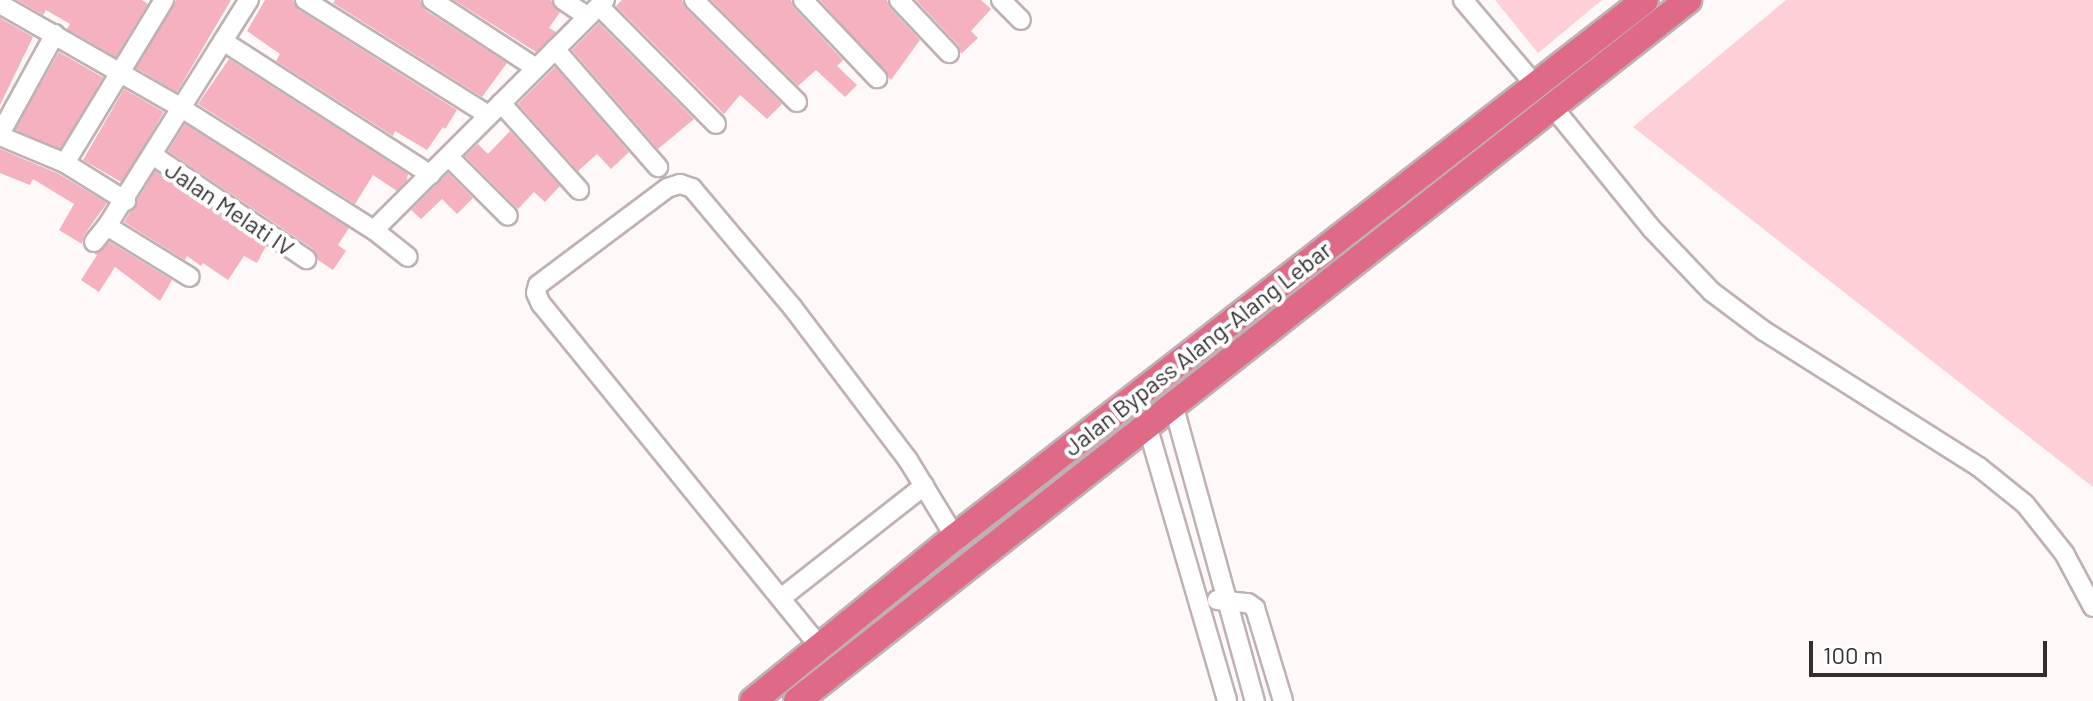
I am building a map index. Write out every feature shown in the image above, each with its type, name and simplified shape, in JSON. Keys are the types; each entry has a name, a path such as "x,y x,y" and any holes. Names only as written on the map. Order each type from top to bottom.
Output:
{"highway":[{"name":"Jalan Bypass Alang-Alang Lebar","path":"753,701 1531,80 1645,0"},
{"name":"Jalan Bypass Alang-Alang Lebar","path":"797,701 1688,0"}],"street":[{"path":"94,242 126,201 249,0"},
{"path":"305,0 495,109 579,190"},
{"path":"432,0 536,68"},
{"path":"563,0 597,8 716,124"},
{"path":"694,0 797,102"},
{"path":"803,0 877,78"},
{"path":"899,0 949,53"},
{"path":"1001,0 1021,20"},
{"path":"1463,0 1531,80"},
{"path":"65,163 156,3"},
{"path":"0,4 183,109 374,230 408,257"},
{"path":"374,230 597,8"},
{"path":"55,34 0,135 65,163 126,201"},
{"path":"223,41 431,175"},
{"path":"555,49 658,167"},
{"path":"1552,106 1651,228 1712,292 1764,331 1966,459 2025,504 2064,553 2093,607"},
{"name":"Jalan Melati IV","path":"154,156 306,259"},
{"path":"449,157 508,216"},
{"path":"820,647 541,304 536,293 538,285 667,188 686,185 793,308 924,486 955,537"},
{"path":"107,226 190,277"},
{"path":"1173,404 1255,701"},
{"path":"1147,425 1227,701"},
{"path":"781,598 924,486"},
{"path":"1199,602 1225,598 1255,608 1283,701"}],"shaded area":[{"path":"1495,0 1602,0 1538,53"},
{"path":"1786,0 2093,0 2093,487 1633,127"}],"building":[{"path":"17,0 142,0 148,4 116,57 67,29 70,24 46,10 43,15"},
{"path":"176,0 231,0 177,92 136,68"},
{"path":"265,0 293,0 299,10 457,110 445,129 443,127 427,150 395,131 393,136 276,61 280,54 247,31"},
{"path":"335,0 420,0 425,10 507,63 482,97 333,3"},
{"path":"454,0 551,0 560,12 549,28 556,32 536,52"},
{"path":"622,0 682,0 686,9 782,104 767,119 740,95 724,114 616,6"},
{"path":"711,0 791,0 794,8 843,60 837,66 857,85 845,97 816,70 798,86"},
{"path":"820,0 887,0 890,8 920,40 891,80"},
{"path":"916,0 981,0 991,9 971,31 978,38 961,54 958,45"},
{"path":"0,18 33,37 0,105"},
{"path":"599,23 694,119 658,149 572,50"},
{"path":"59,52 103,78 59,155 15,129"},
{"path":"229,59 408,174 407,180 397,191 373,175 355,204 198,104"},
{"path":"555,67 629,152 611,169 597,154 578,171 518,104"},
{"path":"124,89 164,112 123,183 83,160"},
{"path":"185,124 349,228 338,245 346,251 333,270 318,260 313,249 168,151"},
{"path":"510,131 560,186 545,202 534,192 518,209 465,156 478,144 488,154"},
{"path":"0,149 59,174 107,203 84,235 82,244 59,230 74,204 33,179 30,185 0,173"},
{"path":"155,171 266,246 257,263 244,256 228,280 203,263 201,266 187,256 185,260 124,222"},
{"path":"448,173 473,198 457,214 442,199 421,219 411,210"},
{"path":"110,242 172,280 160,301 115,267 99,292 81,280 97,255 94,254"}]}
